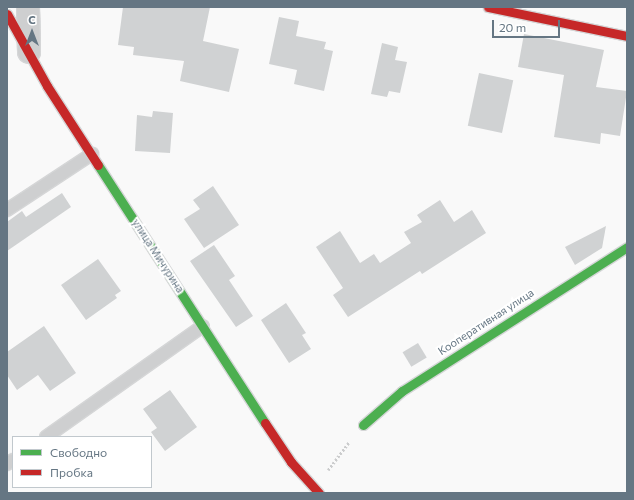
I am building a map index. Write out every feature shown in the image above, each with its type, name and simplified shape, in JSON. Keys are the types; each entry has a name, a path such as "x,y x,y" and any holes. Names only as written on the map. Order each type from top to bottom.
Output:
{"street":[{"name":"улица Мичурина","path":"28,7 29,52 47,86 291,462 319,493"},
{"path":"488,7 627,36"},
{"path":"7,14 29,52"},
{"name":"Кооперативная улица","path":"364,424 402,391 627,247"}],"lane":[{"path":"7,210 92,154"},
{"path":"47,436 202,326"}],"path":[{"path":"326,475 328,468 364,424"}],"building":[{"path":"123,7 210,7 203,41 239,49 229,92 180,81 184,61 133,55 134,47 118,45"},
{"path":"279,17 299,21 296,36 326,42 324,49 333,51 324,91 294,84 297,70 269,64"},
{"path":"524,34 604,50 596,87 627,91 620,136 601,133 600,144 554,137 564,75 518,67"},
{"path":"382,43 398,47 395,60 407,62 400,93 389,91 387,97 371,94"},
{"path":"479,73 513,80 502,133 468,126"},
{"path":"153,111 173,113 170,153 135,151 137,115 152,117"},
{"path":"213,186 239,225 204,248 184,219 200,209 193,200"},
{"path":"62,193 71,207 7,251 7,222 22,211 26,217"},
{"path":"440,200 454,222 472,210 486,233 422,274 420,271 348,317 333,295 343,288 316,247 340,231 360,263 374,254 380,263 411,243 404,232 422,222 417,215"},
{"path":"606,226 602,248 575,265 565,247"},
{"path":"214,245 235,276 229,280 253,316 236,327 190,261"},
{"path":"98,259 121,291 115,295 117,298 86,320 61,285"},
{"path":"286,303 306,333 302,335 311,349 289,363 261,320"},
{"path":"44,326 76,373 50,391 38,375 17,390 7,375 7,352"},
{"path":"418,343 427,358 411,367 403,352"},
{"path":"170,390 197,427 165,451 151,432 157,428 143,409"}],"traffic: fast":[{"path":"98,165 265,423"},
{"path":"363,425 402,391 627,247"}],"traffic: jam":[{"path":"488,7 627,36"},
{"path":"7,14 47,86 98,165"},
{"path":"265,423 291,462 319,493"}]}
